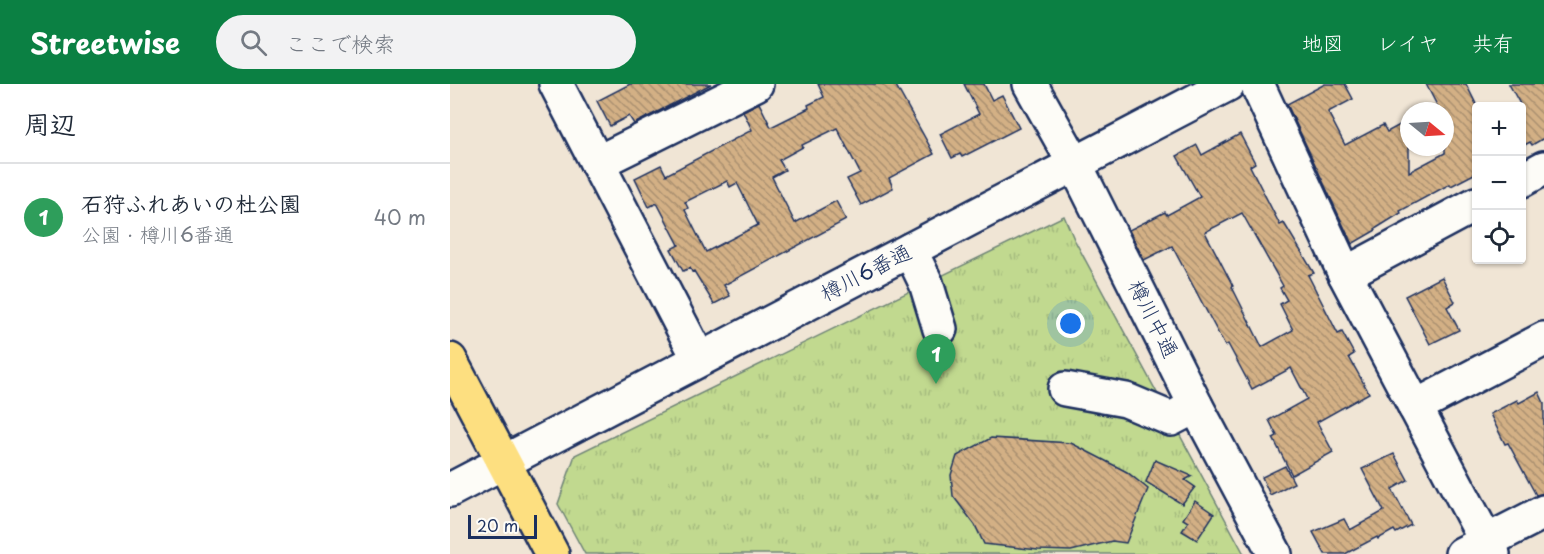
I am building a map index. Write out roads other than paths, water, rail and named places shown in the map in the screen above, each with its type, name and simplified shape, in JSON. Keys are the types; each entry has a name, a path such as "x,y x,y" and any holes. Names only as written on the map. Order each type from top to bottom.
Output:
{"main road":[{"path":"450,360 552,554"}],"street":[{"path":"556,84 699,359"},
{"path":"597,163 722,92 756,84"},
{"name":"樽川中通","path":"1030,84 1075,164 1196,406 1275,554"},
{"name":"樽川6番通","path":"450,490 1228,84"},
{"path":"1257,84 1345,274 1415,406 1480,550 1544,512"},
{"path":"1526,177 1544,168"},
{"path":"1345,274 1472,206"},
{"path":"910,250 926,283 940,329"},
{"path":"1415,406 1544,339"},
{"path":"1065,389 1126,400 1171,419 1196,406"}],"place":[{"name":"石狩ふれあいの杜公園","path":"936,384"}]}
